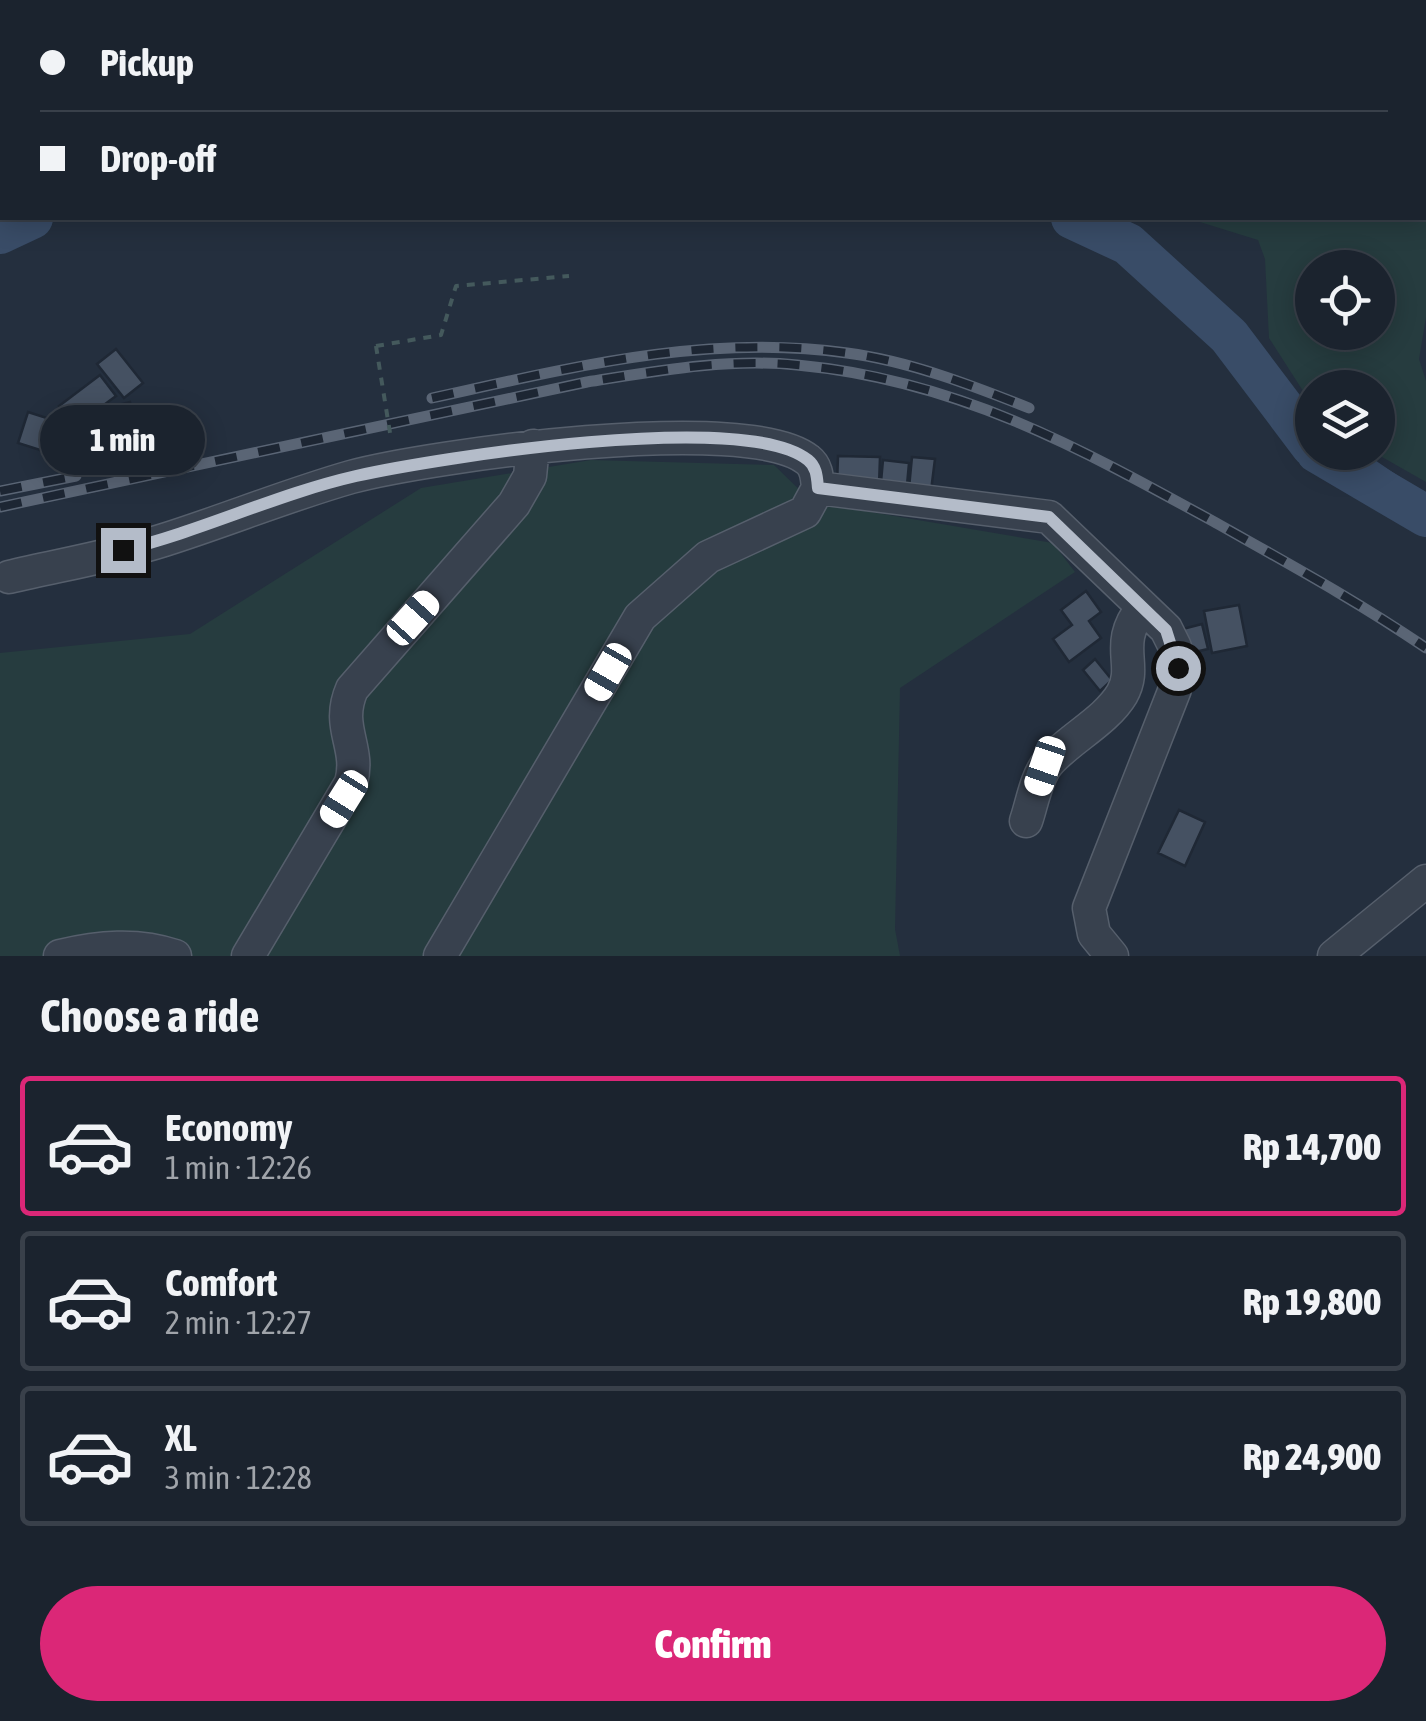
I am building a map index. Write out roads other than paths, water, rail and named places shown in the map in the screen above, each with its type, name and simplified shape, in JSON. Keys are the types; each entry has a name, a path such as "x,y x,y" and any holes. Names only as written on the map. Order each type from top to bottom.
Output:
{"lane":[{"path":"9,577 161,541 354,476 533,446 670,438 758,444 808,460 816,472 818,488 805,512 708,557 640,618 440,956"},
{"path":"248,956 351,783 354,756 344,714 352,689 514,504 530,476 533,446"},
{"path":"818,488 1049,517 1166,630 1178,668 1174,689 1092,892 1090,921 1112,956"},
{"path":"1026,821 1045,766 1121,695 1128,673 1124,648 1130,623 1143,607"},
{"path":"1334,956 1426,881"},
{"path":"60,956 94,948 132,947 175,956"}],"water":[{"path":"1359,470 1389,470 1426,495 1426,536 1349,491"}],"waterway":[{"path":"0,233 28,220"},
{"path":"1076,220 1128,244 1229,336 1295,423"},
{"path":"1348,470 1426,516"}],"railway":[{"path":"432,398 586,365 742,347 847,353 893,362 1029,408"},
{"path":"0,507 587,382 718,364 797,365 911,385 965,402 1067,444 1297,569 1426,648"},
{"path":"0,491 76,476"}]}
